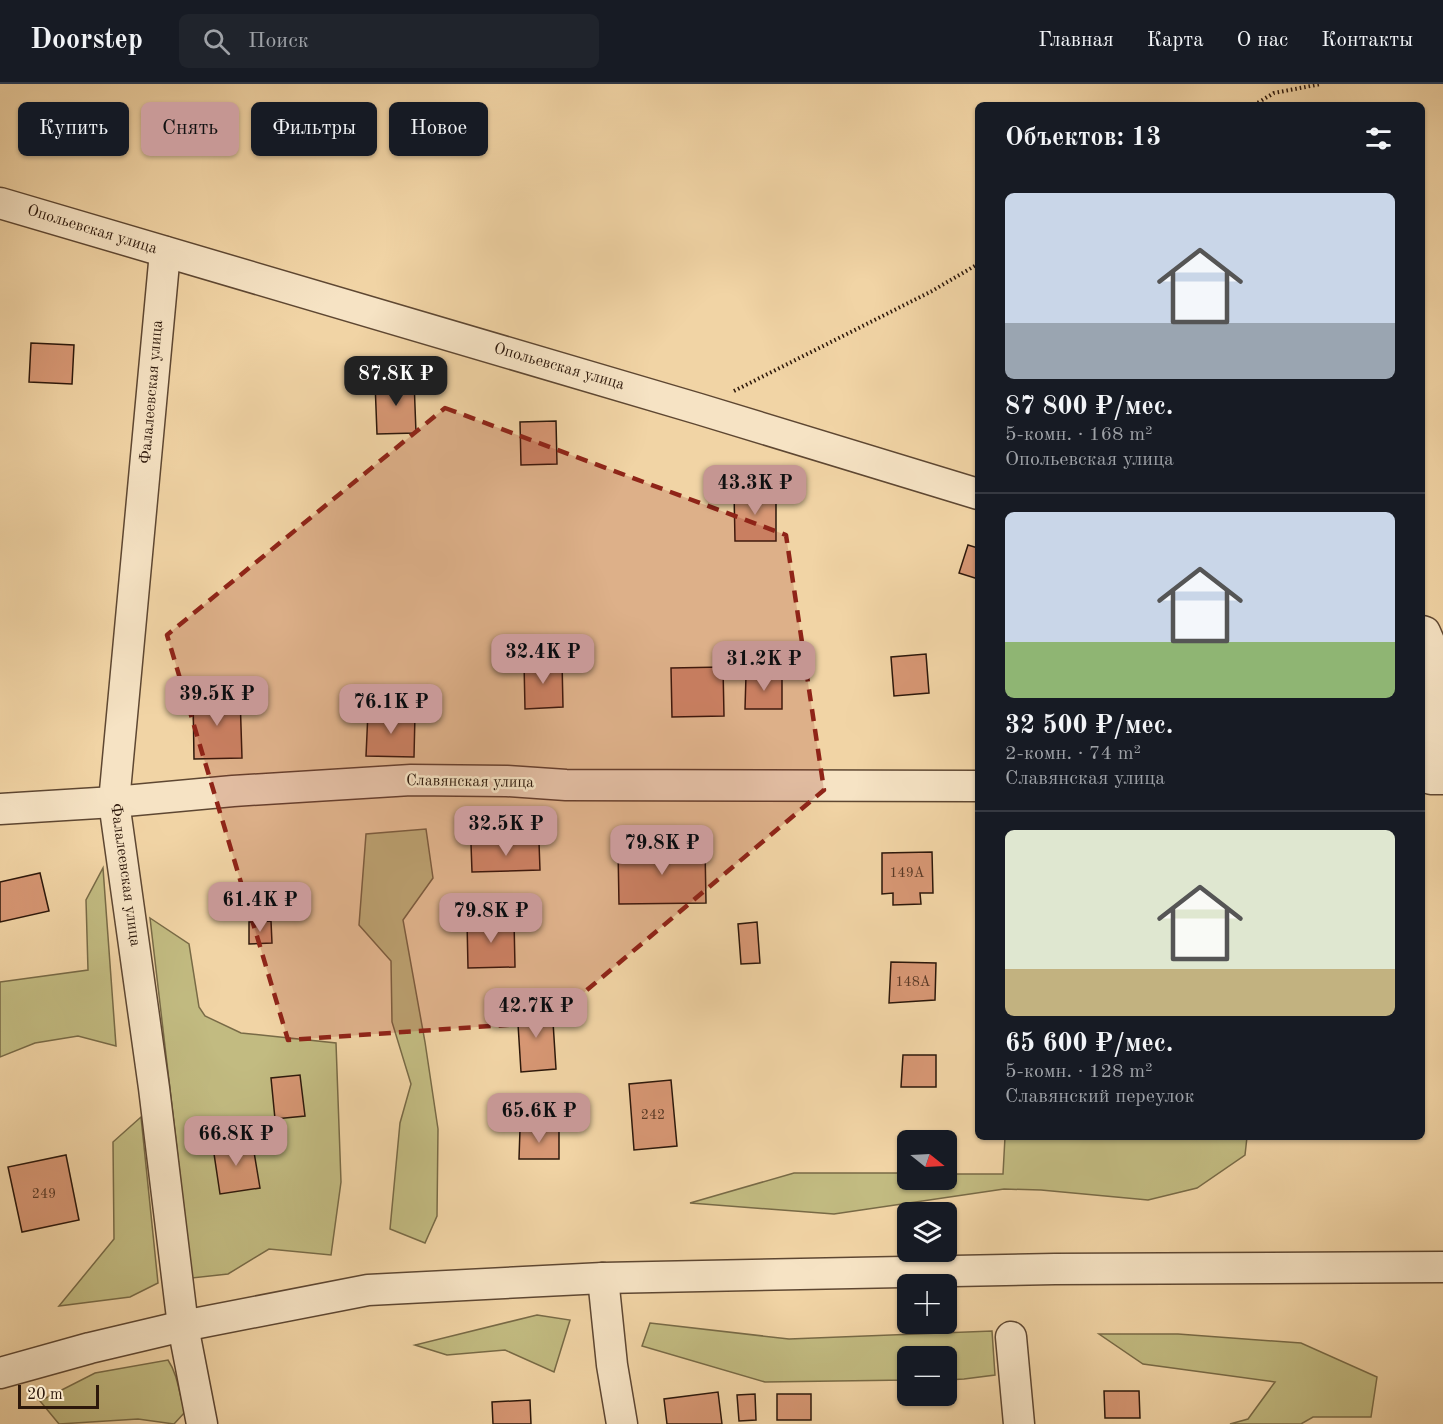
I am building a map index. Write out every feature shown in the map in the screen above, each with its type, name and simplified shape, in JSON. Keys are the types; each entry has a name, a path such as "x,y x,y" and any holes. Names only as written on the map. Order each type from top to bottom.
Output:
{"street":[{"name":"Опольевская улица","path":"0,203 699,409 975,494"},
{"name":"Фалалеевская улица","path":"165,252 114,802 154,1088 183,1326 202,1424"},
{"path":"1425,632 1435,654 1431,779 1443,779"},
{"name":"Славянская улица","path":"0,809 411,780 578,785 975,786"},
{"path":"0,1373 90,1348 183,1326 368,1290 603,1278 1055,1269 1443,1267"},
{"path":"603,1278 612,1365 622,1424"},
{"path":"1011,1337 1019,1424"}],"path":[{"path":"1259,102 1274,93 1321,84"},
{"path":"699,409 932,291 975,266"}],"highlighted area":[{"path":"445,408 786,535 824,790 549,1022 288,1040 167,635"}],"shaded area":[{"path":"426,829 433,878 403,920 438,1129 437,1216 425,1243 390,1229 400,1123 411,1084 392,1022 391,961 359,925 366,834"},
{"path":"103,868 116,1046 78,1036 35,1043 0,1057 0,982 88,970 86,900"},
{"path":"150,918 189,944 199,1007 205,1016 241,1033 336,1043 341,1182 331,1255 269,1249 228,1274 192,1278"},
{"path":"141,1117 158,1283 130,1297 59,1306 114,1239 113,1142"},
{"path":"1005,1140 1247,1140 1245,1155 1197,1188 1148,1200 1041,1190 1004,1189 916,1202 897,1202 897,1205 834,1214 690,1203 794,1173 897,1173 897,1190 957,1190 957,1174 1003,1174"},
{"path":"537,1315 570,1320 554,1372 505,1350 447,1355 415,1345"},
{"path":"650,1323 789,1339 992,1331 995,1375 957,1379 957,1346 897,1346 897,1380 765,1382 642,1346"},
{"path":"1099,1334 1178,1334 1301,1343 1377,1377 1371,1417 1313,1417 1301,1424 1230,1424 1248,1419 1275,1382 1143,1364"},
{"path":"168,1360 176,1378 185,1412 174,1424 138,1419 59,1424 40,1401 95,1373"}],"building":[{"path":"31,343 74,345 72,384 29,382"},
{"path":"414,380 416,433 377,434 375,382"},
{"path":"556,421 557,464 521,465 520,422"},
{"path":"734,491 776,491 776,541 735,541"},
{"path":"968,545 975,547 975,578 959,573"},
{"path":"926,654 929,693 894,696 891,657"},
{"path":"562,661 563,707 525,709 524,662"},
{"path":"723,667 724,716 672,717 671,668"},
{"path":"746,675 782,675 782,709 745,709"},
{"path":"240,695 242,758 194,759 193,696"},
{"path":"368,712 415,714 414,757 366,756"},
{"path":"539,842 540,870 472,872 471,844"},
{"path":"705,847 706,903 619,904 618,848"},
{"path":"932,852 933,893 920,893 921,904 893,905 893,893 882,894 882,853"},
{"path":"40,873 49,911 0,922 0,882"},
{"path":"514,920 515,967 468,968 467,921"},
{"path":"271,921 272,943 249,944 249,922"},
{"path":"757,922 760,963 741,964 738,924"},
{"path":"891,962 936,963 935,1000 889,1003"},
{"path":"552,1006 556,1069 521,1072 517,1008"},
{"path":"903,1055 936,1055 936,1087 901,1087"},
{"path":"300,1075 305,1116 275,1119 271,1078"},
{"path":"671,1080 677,1146 634,1150 629,1084"},
{"path":"520,1129 559,1130 559,1159 519,1159"},
{"path":"252,1140 260,1188 220,1194 213,1147"},
{"path":"66,1155 79,1220 22,1232 8,1167"},
{"path":"1104,1391 1139,1391 1140,1418 1105,1418"},
{"path":"718,1392 722,1424 667,1424 664,1399"},
{"path":"755,1394 756,1420 739,1421 737,1395"},
{"path":"777,1394 811,1394 811,1420 777,1420"},
{"path":"530,1400 531,1424 493,1424 492,1402"}]}
